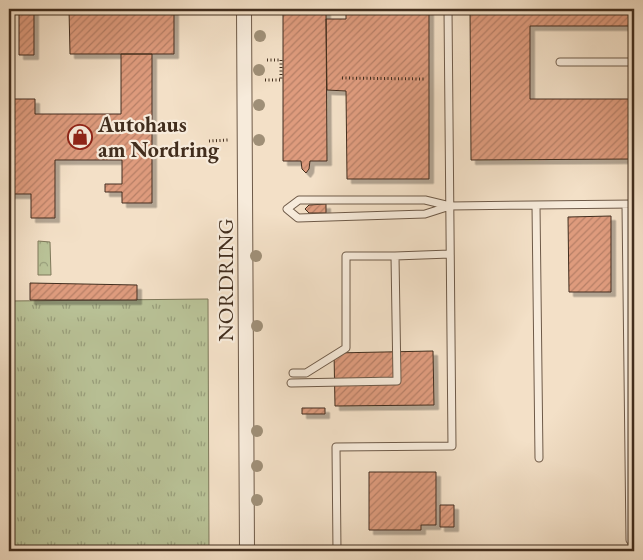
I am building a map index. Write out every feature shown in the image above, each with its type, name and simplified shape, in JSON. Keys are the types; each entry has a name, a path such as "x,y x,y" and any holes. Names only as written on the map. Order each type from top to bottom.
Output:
{"street":[{"name":"NORDRING","path":"244,9 247,551"}],"lane":[{"path":"337,551 336,447 452,446 448,9"},
{"path":"560,62 634,62"},
{"path":"450,206 425,214 298,218 287,209 300,200 425,200 450,206 634,204"},
{"path":"536,205 539,458"},
{"path":"626,205 630,540 634,539"},
{"path":"293,373 306,373 346,348 346,256 450,254"},
{"path":"291,383 397,381 395,256"}],"path":[{"path":"265,60 281,60 281,80 265,80"},
{"path":"342,78 425,79"},
{"path":"209,140 228,140"}],"green space":[{"path":"38,241 50,242 51,275 38,275"},
{"path":"208,299 209,551 9,551 9,301"}],"building":[{"path":"19,9 34,9 34,55 19,55"},
{"path":"69,9 174,9 174,54 70,54"},
{"path":"283,9 326,9 327,161 310,161 309,169 306,173 302,169 301,161 283,161"},
{"path":"346,9 429,9 429,179 347,179 346,91 327,90 326,19 346,19"},
{"path":"470,9 634,9 634,26 530,26 530,99 634,99 634,159 471,160"},
{"name":"Autohaus am Nordring","path":"121,54 152,54 152,203 122,203 122,192 105,192 105,184 122,184 122,160 55,160 55,218 31,218 31,194 9,194 9,99 35,99 35,114 121,114"},
{"path":"326,204 326,213 309,213 305,209 309,205"},
{"path":"611,216 611,292 569,292 568,217"},
{"path":"30,283 137,285 137,300 30,300"},
{"path":"433,351 434,405 335,406 334,353"},
{"path":"302,408 325,408 325,414 302,414"},
{"path":"369,472 436,472 436,525 421,525 421,530 369,530"},
{"path":"440,505 454,505 454,527 440,527"}],"place":[{"name":"Autohaus am Nordring","path":"80,137"}]}
